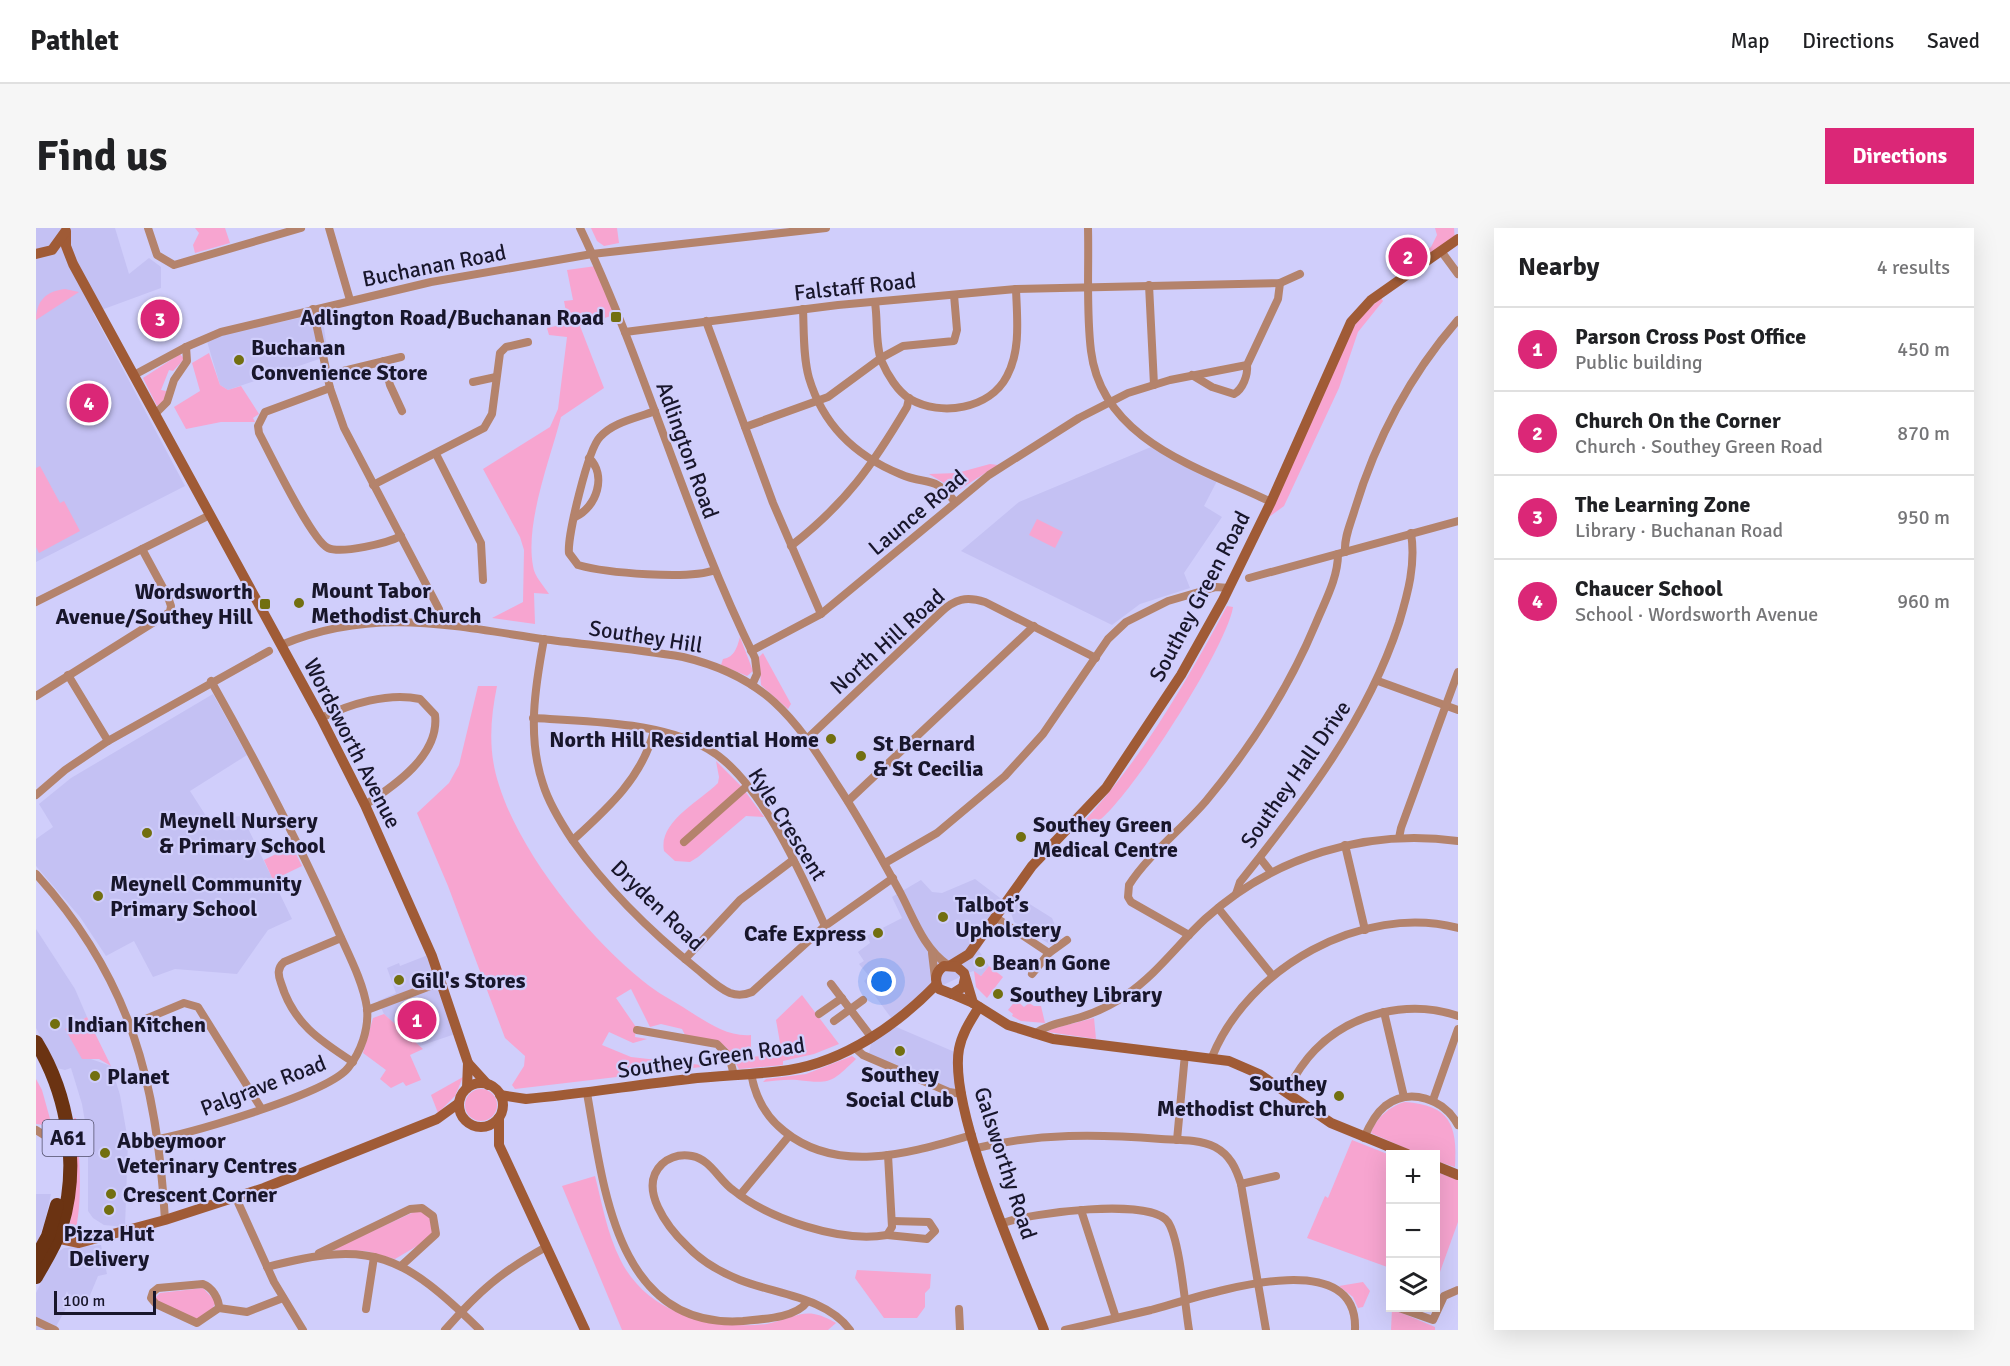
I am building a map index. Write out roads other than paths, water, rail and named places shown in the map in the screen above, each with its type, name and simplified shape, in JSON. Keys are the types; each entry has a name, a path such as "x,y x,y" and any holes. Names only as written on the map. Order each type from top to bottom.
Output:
{"highway":[{"name":"A61","path":"36,1042 62,1101 69,1144 68,1198 36,1277"},
{"name":"A61","path":"36,1060 47,1083 58,1124 60,1145 59,1196 52,1238 36,1258"}],"street":[{"path":"148,228 157,255 174,265 301,228"},
{"path":"328,228 350,300"},
{"name":"Adlington Road","path":"580,228 625,332 715,570 757,665 752,685"},
{"name":"Buchanan Road","path":"134,375 186,347 221,332 442,280 592,254 826,228"},
{"path":"1088,228 1091,352 1097,376 1109,402 1129,426 1153,444 1271,502"},
{"path":"67,230 42,253 73,264"},
{"name":"Wordsworth Avenue","path":"67,230 66,246 73,264 321,718 365,805 417,918 441,982 468,1063 468,1088"},
{"name":"Southey Green Road","path":"964,976 969,954 995,917 1032,866 1095,802 1131,755 1181,675 1271,502 1351,322 1371,300 1458,239"},
{"path":"1441,251 1458,274"},
{"path":"1192,375 1212,387 1234,394 1239,390 1247,374 1247,365 1278,299 1280,283 1300,274"},
{"name":"Falstaff Road","path":"625,332 803,309 1016,289 1280,283"},
{"path":"1149,285 1154,385"},
{"path":"876,303 880,358 897,386 909,398 933,407 948,409 965,407 991,394 1001,386 1008,374 1016,346 1016,289"},
{"path":"745,427 818,401 840,390 880,358 903,346 954,341 957,330 954,295"},
{"path":"313,309 330,388 344,428 439,609 442,623"},
{"path":"803,309 808,376 818,401 837,432 874,463 903,476 937,483 955,502"},
{"path":"1189,935 1131,902 1128,897 1129,885 1206,800 1279,699 1302,654 1329,591 1359,494 1397,408 1426,361 1458,320"},
{"path":"706,321 791,546 821,614"},
{"path":"373,485 478,433 490,421 502,350 528,342"},
{"path":"155,414 164,407 174,380 187,360 186,347"},
{"path":"327,375 401,357"},
{"path":"384,361 390,385 402,411"},
{"name":"Launce Road","path":"751,651 821,614 852,591 955,502 1014,457 1109,402 1154,385 1247,365"},
{"path":"473,382 496,377"},
{"path":"330,388 265,412 259,420 259,433 314,534 327,548 336,550 374,544 401,536"},
{"path":"791,546 831,513 874,463 907,407 909,398"},
{"path":"654,411 606,431 595,443 589,458 568,546 569,554 578,565 636,573 699,573 715,570"},
{"path":"436,454 481,543 483,580"},
{"path":"575,517 587,508 597,490 598,473 589,458"},
{"path":"36,602 210,515"},
{"path":"1249,578 1458,520"},
{"name":"Southey Hall Drive","path":"1236,894 1240,882 1328,765 1378,681 1410,583 1413,552 1411,533"},
{"path":"36,696 170,612 168,597 142,549"},
{"path":"885,863 937,833 1005,776 1043,734 1117,630 1139,613 1216,587 1228,588"},
{"name":"North Hill Road","path":"808,738 953,602 975,599 1096,658"},
{"name":"Southey Hill","path":"281,645 317,632 352,624 396,621 442,623 683,657 723,669 752,685 787,713 808,738 885,863 932,953 936,983"},
{"path":"848,801 1034,626"},
{"name":"Dryden Road","path":"544,639 533,718 535,753 543,786 573,840 628,906 685,959 729,993 746,995 759,988 825,926 892,878"},
{"path":"36,795 65,770 108,741 268,651"},
{"path":"1400,838 1401,828 1458,672"},
{"path":"68,675 108,741"},
{"name":"Palgrave Road","path":"159,1139 261,1108 330,1083 353,1062 363,1041 367,1010 360,984 341,938 275,798 212,681"},
{"path":"1378,681 1458,710"},
{"path":"321,718 365,702 400,698 420,699 435,715 434,737 419,759 397,782 365,805"},
{"name":"Kyle Crescent","path":"533,718 606,724 654,731 683,738 707,748 731,767 747,786 793,860 825,926"},
{"path":"573,840 618,797 633,777 644,760 654,731"},
{"path":"684,842 747,786"},
{"path":"1034,1034 1045,1027 1096,1012 1124,997 1156,971 1218,908 1271,872 1322,851 1345,845 1400,838 1458,841"},
{"path":"1345,845 1365,930"},
{"path":"1260,858 1271,872"},
{"path":"685,959 740,900 793,860"},
{"path":"36,874 65,908 89,943 116,990 130,1025 148,1080 159,1139 165,1220"},
{"path":"1218,908 1272,975"},
{"path":"995,917 1049,953"},
{"path":"1212,1057 1239,1010 1272,975 1320,946 1365,930 1403,924 1458,928"},
{"path":"341,938 284,962 280,965 278,976 295,1016 329,1047 353,1062"},
{"path":"1032,974 1049,953 1067,940"},
{"name":"Southey Hill","path":"932,953 950,965"},
{"name":"Southey Green Road","path":"950,965 969,954"},
{"path":"976,1005 964,976 950,965 940,969 936,983 950,994 976,1005 1008,1025 1034,1034 1212,1057 1242,1066 1286,1092 1331,1123 1394,1150"},
{"path":"950,994 963,987 964,976"},
{"path":"367,1010 441,982"},
{"name":"Southey Green Road","path":"500,1095 526,1099 587,1093 790,1069 813,1064 872,1038 920,1002 936,983"},
{"path":"831,984 872,1038"},
{"name":"Southey Green Road","path":"920,1002 950,994"},
{"path":"819,1014 842,998"},
{"path":"834,1021 863,1000"},
{"path":"130,1025 184,1003 198,1006 261,1108"},
{"name":"Galsworthy Road","path":"976,1005 959,1049 962,1094 972,1135 1044,1330"},
{"path":"1286,1092 1310,1056 1332,1035 1350,1024 1397,1009 1431,1009 1458,1016"},
{"path":"1384,1012 1404,1097"},
{"path":"1433,1100 1458,1029"},
{"path":"637,1030 717,1044 729,1056 734,1075"},
{"path":"854,1047 863,1055 950,1092 962,1094"},
{"path":"1177,1140 1185,1054"},
{"name":"Wordsworth Avenue","path":"468,1063 488,1085"},
{"path":"751,1073 753,1087 766,1113 789,1136 803,1145 840,1156 888,1155 928,1148 972,1135"},
{"path":"52,1238 79,1243 236,1198 437,1119 459,1103 468,1088 474,1085 488,1085 500,1095 499,1145"},
{"path":"587,1093 611,1210 629,1260 648,1287 660,1298 689,1314 721,1321 779,1316 794,1311 807,1302"},
{"path":"1364,1138 1377,1114 1394,1101 1404,1097 1433,1100 1457,1119"},
{"name":"Southey Green Road","path":"501,1115 526,1099"},
{"path":"459,1103 466,1121"},
{"path":"477,1127 489,1126 501,1115"},
{"path":"437,1119 466,1121 499,1145 585,1330"},
{"path":"40,1131 58,1124"},
{"path":"40,1131 60,1145"},
{"path":"977,1148 1035,1137 1097,1134 1203,1143 1223,1152 1237,1169 1241,1184 1266,1330"},
{"path":"740,1196 789,1136"},
{"path":"886,1235 890,1231 892,1221 888,1155"},
{"path":"850,1330 840,1319 807,1302 741,1281 703,1261 685,1245 660,1212 652,1189 655,1172 666,1161 674,1157 692,1156 706,1162 740,1196 774,1215 797,1223 839,1233 927,1239 934,1235 934,1227 929,1222 892,1221"},
{"path":"1440,1167 1458,1174"},
{"path":"1241,1184 1276,1176"},
{"path":"236,1198 267,1267 303,1330"},
{"path":"316,1255 410,1209 422,1208 433,1216 436,1234 401,1266"},
{"path":"1003,1223 1023,1216 1081,1210 1152,1212 1166,1220 1173,1235 1189,1330"},
{"path":"1081,1210 1116,1318"},
{"path":"445,1330 493,1279 546,1247"},
{"path":"267,1267 316,1255 343,1252 374,1257 401,1266 426,1281 480,1330"},
{"path":"366,1309 374,1257"},
{"path":"1065,1330 1259,1281 1300,1282 1329,1287 1341,1292 1353,1305 1355,1330"},
{"path":"219,1308 218,1301 209,1287 202,1284 158,1288 153,1292 151,1298 156,1304 193,1322 200,1322 219,1308 247,1312 283,1298"},
{"path":"1440,1305 1444,1296 1458,1290"},
{"path":"959,1309 960,1330"},
{"path":"1410,1312 1433,1320 1437,1312"},
{"path":"36,1321 55,1330"}],"place":[{"name":"Church On the Corner","path":"1408,257"},
{"name":"Adlington Road/Buchanan Road","path":"616,317"},
{"name":"The Learning Zone","path":"160,319"},
{"name":"Buchanan Convenience Store","path":"239,360"},
{"name":"Chaucer School","path":"89,403"},
{"name":"Mount Tabor Methodist Church","path":"299,603"},
{"name":"Wordsworth Avenue/Southey Hill","path":"265,604"},
{"name":"North Hill Residential Home","path":"831,739"},
{"name":"St Bernard & St Cecilia","path":"861,756"},
{"name":"Meynell Nursery & Primary School","path":"147,833"},
{"name":"Southey Green Medical Centre","path":"1021,837"},
{"name":"Meynell Community Primary School","path":"98,896"},
{"name":"Talbot’s Upholstery","path":"943,917"},
{"name":"Cafe Express","path":"878,933"},
{"name":"Bean n Gone","path":"980,962"},
{"name":"Gill's Stores","path":"399,980"},
{"name":"Southey Library","path":"998,994"},
{"name":"Parson Cross Post Office","path":"417,1020"},
{"name":"Indian Kitchen","path":"55,1024"},
{"name":"Southey Social Club","path":"900,1051"},
{"name":"Planet","path":"95,1076"},
{"name":"Southey Methodist Church","path":"1339,1096"},
{"name":"Abbeymoor Veterinary Centres","path":"105,1153"},
{"name":"Crescent Corner","path":"111,1194"},
{"name":"Pizza Hut Delivery","path":"109,1210"}]}
